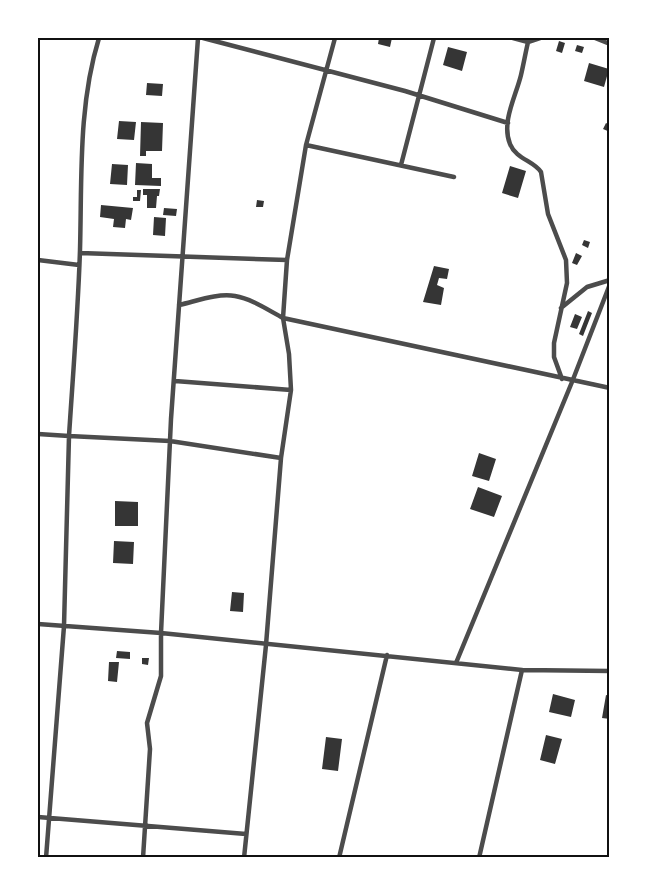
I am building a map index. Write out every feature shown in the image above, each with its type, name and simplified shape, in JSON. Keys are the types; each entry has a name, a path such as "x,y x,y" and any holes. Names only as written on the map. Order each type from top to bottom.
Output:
{"street":[{"path":"46,858 64,626 69,436 80,265 81,159 91,63 99,38"},
{"path":"143,858 150,749 147,723 161,676 170,441 198,38"},
{"path":"203,38 326,69 508,123"},
{"path":"244,858 266,645 281,458 291,390 289,354 283,318 287,260 306,145 335,38"},
{"path":"401,165 434,38"},
{"path":"513,38 528,40 540,38"},
{"path":"595,38 609,44"},
{"path":"528,40 508,123 510,146 524,160 538,167 541,172 549,214 566,260 567,283 554,343 554,357 562,379"},
{"path":"306,145 454,177"},
{"path":"80,253 287,260"},
{"path":"38,260 80,265"},
{"path":"560,308 587,287 609,282"},
{"path":"456,663 572,382 609,282"},
{"path":"179,305 223,296 235,296 283,318 572,382 609,388"},
{"path":"175,381 291,390"},
{"path":"38,435 170,441 281,458"},
{"path":"38,624 161,633 522,670 609,671"},
{"path":"339,858 387,655"},
{"path":"479,858 522,670"},
{"path":"38,817 246,834"}],"building":[{"path":"379,38 392,38 390,47 378,44"},
{"path":"559,41 565,43 562,53 556,51"},
{"path":"577,45 584,47 582,53 575,51"},
{"path":"448,47 467,52 462,71 443,65"},
{"path":"589,63 609,69 604,87 584,81"},
{"path":"147,83 163,84 162,96 146,95"},
{"path":"119,121 136,122 134,140 117,139"},
{"path":"141,122 163,123 162,151 146,151 146,156 140,156"},
{"path":"606,123 610,125 610,132 603,129"},
{"path":"136,163 152,164 152,178 161,178 161,186 135,185"},
{"path":"112,164 128,165 127,185 110,184"},
{"path":"510,166 526,171 518,198 502,193"},
{"path":"143,189 160,189 156,208 147,208 147,195 143,195"},
{"path":"137,190 141,190 140,201 133,201 133,197 137,197"},
{"path":"257,200 264,201 263,207 256,207"},
{"path":"101,205 133,208 131,220 126,219 125,228 113,227 114,219 100,217"},
{"path":"164,208 177,209 176,216 163,215"},
{"path":"154,217 166,218 165,236 153,235"},
{"path":"584,240 590,242 588,248 582,245"},
{"path":"576,253 582,256 577,265 572,263"},
{"path":"434,266 449,269 447,279 439,278 437,285 444,288 441,305 423,302"},
{"path":"588,311 592,313 583,336 579,334"},
{"path":"575,314 582,317 577,329 570,327"},
{"path":"479,453 496,459 489,481 472,476"},
{"path":"478,487 502,496 494,517 470,509"},
{"path":"115,501 138,502 138,526 115,526"},
{"path":"114,541 134,542 133,564 113,563"},
{"path":"232,592 244,593 243,612 230,611"},
{"path":"117,651 130,652 130,659 116,658"},
{"path":"142,658 149,658 148,665 142,664"},
{"path":"109,662 119,662 117,682 108,681"},
{"path":"553,694 575,700 571,717 549,712"},
{"path":"606,695 610,696 610,719 602,718"},
{"path":"546,735 562,739 555,764 540,760"},
{"path":"326,737 342,739 338,771 322,769"}]}
